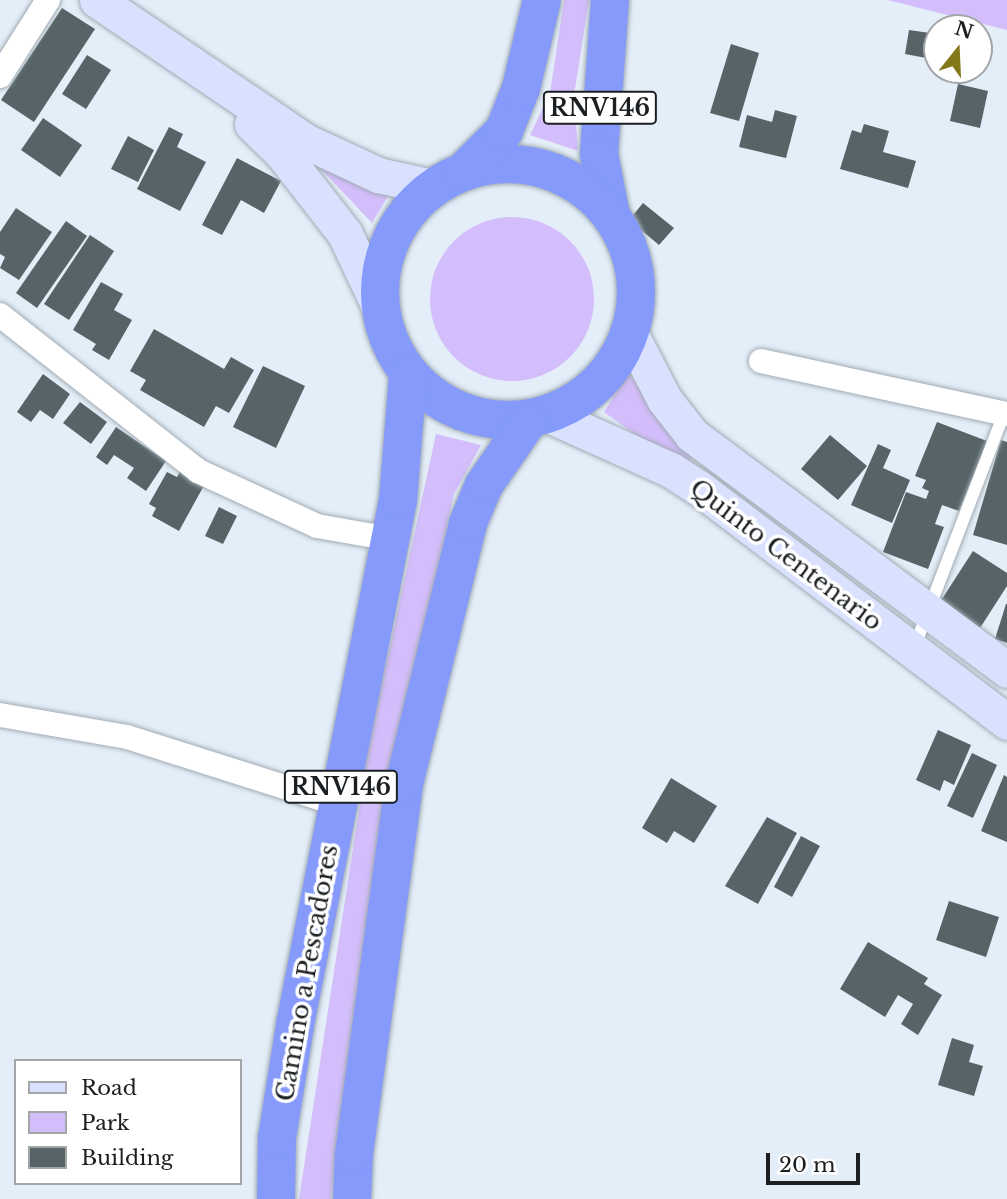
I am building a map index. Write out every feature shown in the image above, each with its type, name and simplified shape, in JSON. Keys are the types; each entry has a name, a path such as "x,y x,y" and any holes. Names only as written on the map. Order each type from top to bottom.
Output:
{"highway":[{"name":"RNV146","path":"448,179 496,164 528,165 560,174 588,192 611,215 626,242 635,272 637,303 630,333 618,360 599,384 576,402 539,417 506,422 462,414 442,404 408,375 378,304 380,270 390,238 408,210 504,131 521,88 542,0"},
{"name":"RNV146","path":"610,0 599,154 611,215"},
{"name":"Camino a Pescadores","path":"276,1199 277,1138 289,1063 391,540 402,463 408,375"},
{"name":"RNV146","path":"352,1199 354,1154 404,784 468,523 484,485 539,417"}],"main road":[{"path":"97,0 305,141 378,175 448,179"},
{"path":"186,62 282,153 345,234 378,304"},
{"name":"Quinto Centenario","path":"630,333 664,399 692,435 1007,670"},
{"name":"Quinto Centenario","path":"539,417 690,482 1007,722"}],"street":[{"path":"0,76 48,0"},
{"path":"0,314 198,471 317,526 391,540"},
{"path":"761,361 1006,408"},
{"path":"0,715 127,737 338,804"}],"lane":[{"path":"913,652 1006,408"}],"green space":[{"path":"564,0 589,0 574,95 578,151 530,135 550,93"},
{"path":"888,0 1007,0 1007,30 993,26 993,14 944,14"},
{"path":"319,167 374,186 388,196 372,223"},
{"path":"512,217 543,224 570,241 587,268 594,299 587,330 570,357 543,374 512,381 481,374 454,357 437,330 430,299 437,268 454,241 481,224"},
{"path":"628,373 693,456 683,469 604,412"},
{"path":"436,434 481,445 454,494 396,747 348,1054 331,1199 299,1199 370,738"}],"building":[{"path":"62,8 95,29 34,122 1,100"},
{"path":"909,30 923,32 923,57 905,54"},
{"path":"731,44 759,53 739,121 710,113"},
{"path":"87,55 111,70 86,109 62,94"},
{"path":"958,84 988,91 980,128 950,121"},
{"path":"775,110 797,116 786,158 739,147 747,115 772,122"},
{"path":"43,118 82,145 60,177 21,150"},
{"path":"864,124 889,131 883,152 916,161 908,188 840,169 852,130 861,133"},
{"path":"169,127 183,134 177,147 206,162 180,211 137,189"},
{"path":"128,136 154,150 138,182 111,169"},
{"path":"237,158 281,181 264,213 241,200 222,235 202,225"},
{"path":"643,203 674,228 659,245 629,220"},
{"path":"16,208 52,232 19,280 0,268 5,257 0,254 0,232"},
{"path":"66,221 87,236 37,308 16,293"},
{"path":"90,235 114,251 69,320 44,304"},
{"path":"101,282 123,294 114,310 132,320 109,360 92,350 96,344 73,330"},
{"path":"154,329 224,369 231,357 254,370 229,413 216,406 204,427 140,390 146,380 130,371"},
{"path":"263,366 305,386 276,448 233,427"},
{"path":"43,374 70,394 53,419 40,410 31,422 17,412"},
{"path":"80,402 107,422 91,444 63,423"},
{"path":"937,422 987,441 959,511 942,505 935,524 944,527 928,569 883,552 906,492 926,499 929,491 922,488 926,480 915,476"},
{"path":"116,427 166,461 146,491 127,478 134,468 114,455 107,465 96,457"},
{"path":"830,435 867,466 838,500 801,469"},
{"path":"1001,440 1007,442 1007,545 973,535"},
{"path":"878,444 891,450 883,468 910,480 892,523 851,505"},
{"path":"183,466 207,480 179,531 152,516 156,508 149,504 167,472 177,477"},
{"path":"219,507 237,516 223,544 205,536"},
{"path":"973,551 1007,573 1007,586 980,628 940,602"},
{"path":"1007,604 1007,643 995,639"},
{"path":"938,730 971,745 954,785 944,780 940,791 916,780"},
{"path":"972,753 997,765 973,818 947,806"},
{"path":"1004,775 1007,777 1007,842 981,831"},
{"path":"671,778 717,806 694,843 674,831 667,843 642,828"},
{"path":"767,817 797,833 758,904 725,886"},
{"path":"801,836 820,846 792,897 774,887"},
{"path":"949,901 999,917 986,957 936,940"},
{"path":"868,942 928,978 924,984 942,995 918,1035 901,1024 913,1004 898,995 885,1017 840,989"},
{"path":"952,1038 974,1045 969,1062 983,1066 974,1096 938,1085"}]}
